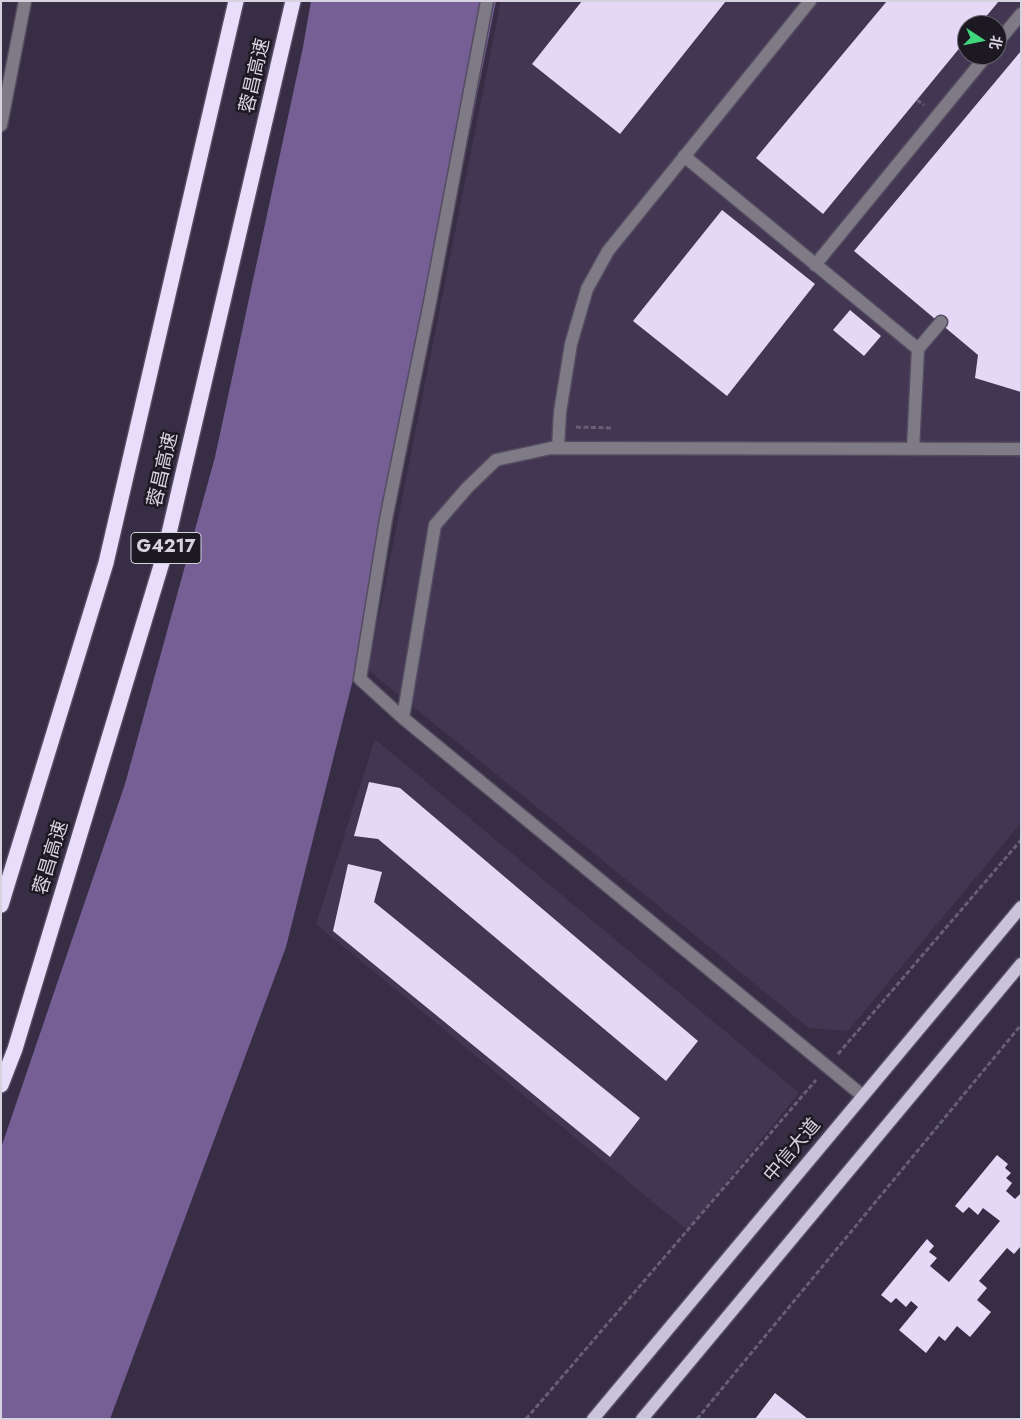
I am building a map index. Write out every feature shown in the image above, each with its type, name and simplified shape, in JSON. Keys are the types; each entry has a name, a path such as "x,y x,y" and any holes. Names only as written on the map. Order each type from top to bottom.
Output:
{"highway":[{"name":"蓉昌高速","path":"1,906 106,563 236,1"},
{"name":"蓉昌高速","path":"1,1084 15,1048 164,559 294,1"}],"main road":[{"name":"中信大道","path":"593,1419 1021,907"},
{"path":"642,1419 1021,964"}],"street":[{"path":"1,125 26,1"},
{"path":"488,1 386,519 360,679 403,718 863,1096"},
{"path":"558,448 560,412 571,344 587,289 608,251 810,1"},
{"path":"1007,31 1021,14"},
{"path":"815,265 979,65"},
{"path":"684,156 918,349"},
{"path":"913,449 918,349 941,322"},
{"path":"403,718 435,525 467,488 496,460 551,448 1021,449"}],"path":[{"path":"526,1419 1021,840"},
{"path":"697,1419 1021,1026"}],"shaded area":[{"path":"311,1 496,1 385,552 286,947 110,1419 1,1419 1,1148 125,784 215,457 303,47"},
{"path":"501,1 1021,1 1021,823 848,1031 809,1028 368,670"},
{"path":"375,739 799,1093 687,1230 316,924"}],"building":[{"path":"582,1 726,1 620,134 532,64"},
{"path":"887,1 999,1 987,15 957,15 957,51 823,214 756,158"},
{"path":"1021,51 1021,392 975,378 978,355 854,251"},
{"path":"722,210 815,284 727,396 633,321"},
{"path":"850,310 881,336 864,356 833,330"},
{"path":"369,782 400,788 698,1041 666,1081 378,839 354,836"},
{"path":"348,864 382,872 374,902 640,1118 610,1157 333,931"},
{"path":"997,1155 1008,1164 1005,1168 1011,1173 1006,1178 1012,1183 1006,1191 1015,1199 1021,1193 1021,1246 1014,1254 1007,1248 979,1281 987,1288 977,1300 991,1312 970,1337 957,1326 945,1341 939,1336 926,1353 899,1330 918,1307 911,1301 906,1307 896,1298 891,1303 881,1295 927,1239 934,1246 929,1252 937,1258 930,1266 949,1282 1000,1221 983,1208 978,1215 969,1207 963,1213 955,1206"},
{"path":"775,1393 808,1419 755,1419"}]}
